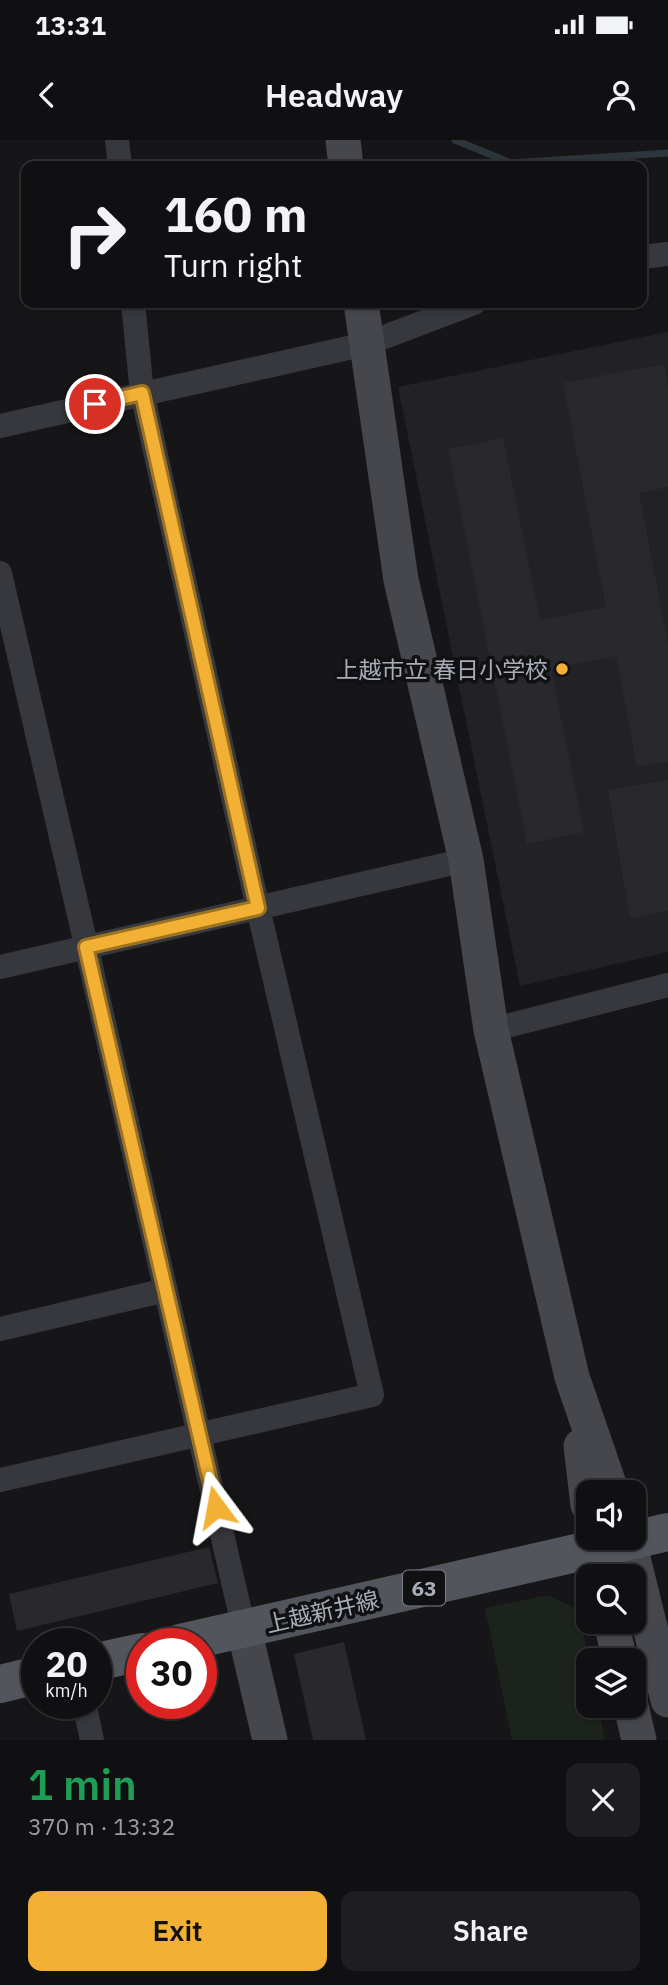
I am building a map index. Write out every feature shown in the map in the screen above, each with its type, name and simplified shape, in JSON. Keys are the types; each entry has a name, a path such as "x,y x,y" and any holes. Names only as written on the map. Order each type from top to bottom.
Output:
{"main road":[{"name":"上越新井線","path":"646,1538 668,1532"},
{"name":"上越新井線","path":"217,1635 604,1550"},
{"path":"0,1684 21,1679"}],"street":[{"path":"117,140 119,161"},
{"path":"343,140 345,161"},
{"path":"647,256 668,254"},
{"path":"0,1480 372,1395 258,908 142,393 134,308"},
{"path":"362,308 401,580 466,860 491,1030 572,1377 608,1480"},
{"path":"0,426 366,344 461,308"},
{"path":"0,573 270,1740"},
{"path":"0,967 466,860"},
{"path":"491,1030 668,985"},
{"path":"0,1329 166,1290"},
{"path":"572,1377 585,1480"},
{"path":"609,1550 668,1700"},
{"path":"634,1718 639,1740"},
{"path":"87,1719 92,1740"}],"shaded area":[{"name":"上越市立 春日小学校","path":"668,332 668,952 520,986 398,387"},
{"path":"548,1595 576,1609 576,1634 584,1634 586,1648 576,1648 576,1718 600,1718 605,1740 512,1740 485,1608"}],"building":[{"path":"664,364 668,387 668,487 639,493 668,643 668,762 637,767 616,656 551,669 584,832 527,844 448,449 503,438 540,620 606,607 563,383"},
{"path":"668,780 668,911 630,918 608,790"},
{"path":"209,1547 218,1583 17,1631 9,1594"},
{"path":"344,1642 366,1740 313,1740 294,1654"}],"waterway":[{"path":"455,140 506,161"},
{"path":"542,161 668,153"}],"place":[{"name":"上越市立 春日小学校","path":"562,669"}],"route":[{"path":"95,404 142,393 258,908 86,947 216,1507"}]}
